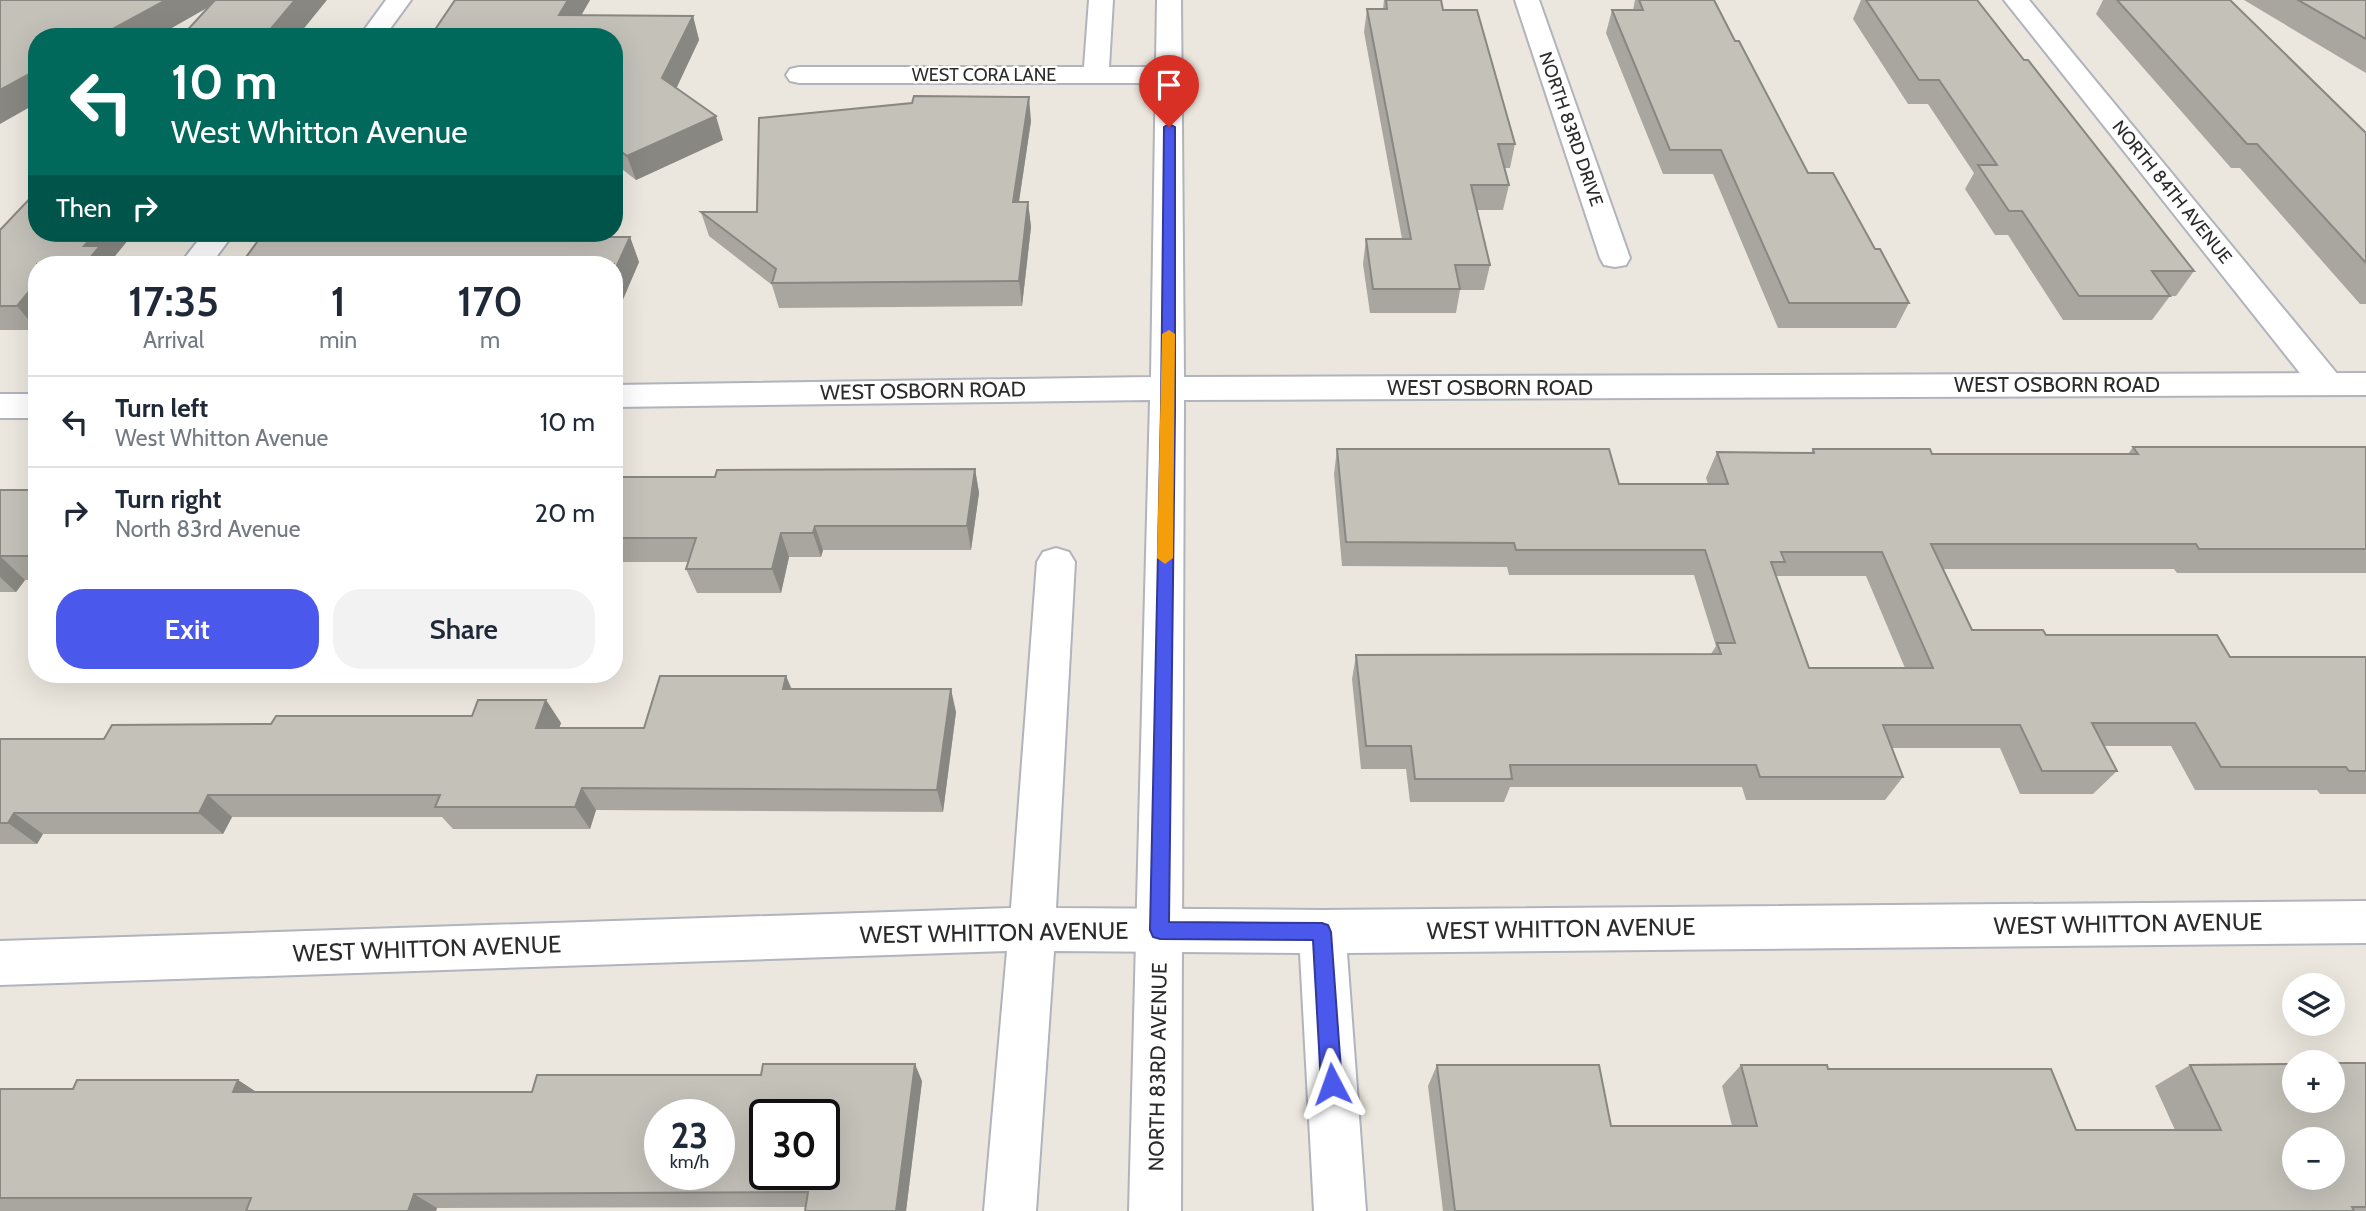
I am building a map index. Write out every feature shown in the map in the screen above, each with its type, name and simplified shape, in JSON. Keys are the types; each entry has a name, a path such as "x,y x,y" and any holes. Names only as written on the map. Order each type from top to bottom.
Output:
{"street":[{"path":"378,28 400,0"},
{"path":"1096,75 1101,0"},
{"name":"NORTH 83RD AVENUE","path":"1155,1211 1168,389 1169,0"},
{"name":"NORTH 83RD DRIVE","path":"1527,0 1615,258"},
{"name":"NORTH 84TH AVENUE","path":"2016,0 2327,384"},
{"name":"WEST CORA LANE","path":"799,75 1169,75"},
{"path":"201,256 212,242"},
{"name":"WEST OSBORN ROAD","path":"623,396 1168,389 2366,384"},
{"path":"0,406 28,406"},
{"path":"1010,1211 1056,562"},
{"name":"WEST WHITTON AVENUE","path":"0,962 1032,929 1322,932 2366,922"},
{"path":"1322,932 1340,1211"}],"building":[{"path":"0,0 166,0 115,28 28,28 28,75 0,90"},
{"path":"215,0 295,0 272,28 189,28"},
{"path":"455,0 568,0 559,15 693,16 662,78 716,116 627,156 623,153 623,28 436,28"},
{"path":"1386,0 1441,0 1443,10 1477,10 1515,144 1498,144 1509,185 1471,185 1490,265 1455,265 1460,289 1373,289 1366,239 1411,239 1367,9 1387,9"},
{"path":"1639,0 1714,0 1735,41 1739,41 1808,173 1833,173 1875,249 1880,249 1909,303 1789,303 1721,150 1670,150 1612,10 1643,10"},
{"path":"1866,0 1977,0 2024,60 2028,60 2194,271 2152,271 2170,296 2079,296 2022,211 2009,211 1978,165 1997,165 1939,80 1919,80"},
{"path":"2117,0 2230,0 2366,133 2366,263 2257,144 2247,144"},
{"path":"2298,0 2366,0 2366,39"},
{"path":"914,96 1029,97 1013,202 1028,202 1019,281 772,283 776,269 701,212 757,212 759,118 912,103"},
{"path":"28,200 28,242 88,242 84,246 100,246 92,256 28,256 28,293 17,306 0,306 0,230"},
{"path":"623,237 630,237 621,256 247,256 257,242 623,242"},
{"path":"2133,447 2366,447 2366,549 2199,549 2196,544 1931,544 1972,630 2043,630 2046,635 2217,635 2230,657 2366,657 2366,771 2349,771 2346,767 2221,767 2195,723 2092,723 2117,771 2042,771 2020,725 1883,725 1903,777 1760,777 1756,765 1510,765 1512,779 1415,779 1411,746 1366,746 1356,655 1721,654 1717,643 1735,643 1705,550 1516,550 1514,543 1346,542 1337,449 1609,449 1619,484 1728,484 1717,452 1814,453 1813,449 1930,449 1932,454 2138,454","holes":["1781,552 1882,552 1933,668 1809,668 1771,562 1785,562"]},
{"path":"975,469 967,526 815,526 813,533 781,533 772,569 686,569 696,538 623,538 623,477 715,477 717,470"},
{"path":"0,490 28,490 28,556 0,556"},
{"path":"660,676 786,676 783,689 951,689 937,790 582,788 575,807 435,807 440,795 208,795 199,813 14,813 8,823 0,823 0,739 104,739 112,725 271,724 276,716 472,716 478,700 546,700 536,728 644,728"},
{"path":"2345,1063 2366,1063 2366,1207 2352,1207 2354,1211 1455,1211 1437,1065 1599,1065 1611,1126 1757,1126 1741,1065 1827,1065 1828,1069 2051,1069 2076,1130 2221,1130 2190,1065 2282,1064 2282,1113 2345,1113"},
{"path":"763,1064 915,1064 896,1211 805,1211 808,1192 414,1194 408,1211 246,1211 251,1198 0,1198 0,1089 73,1089 77,1080 238,1080 233,1092 532,1092 537,1075 761,1075"}],"slow traffic":[{"path":"1165,558 1169,334"}],"route":[{"path":"1169,127 1168,411 1160,930 1322,932 1332,1084"}]}
